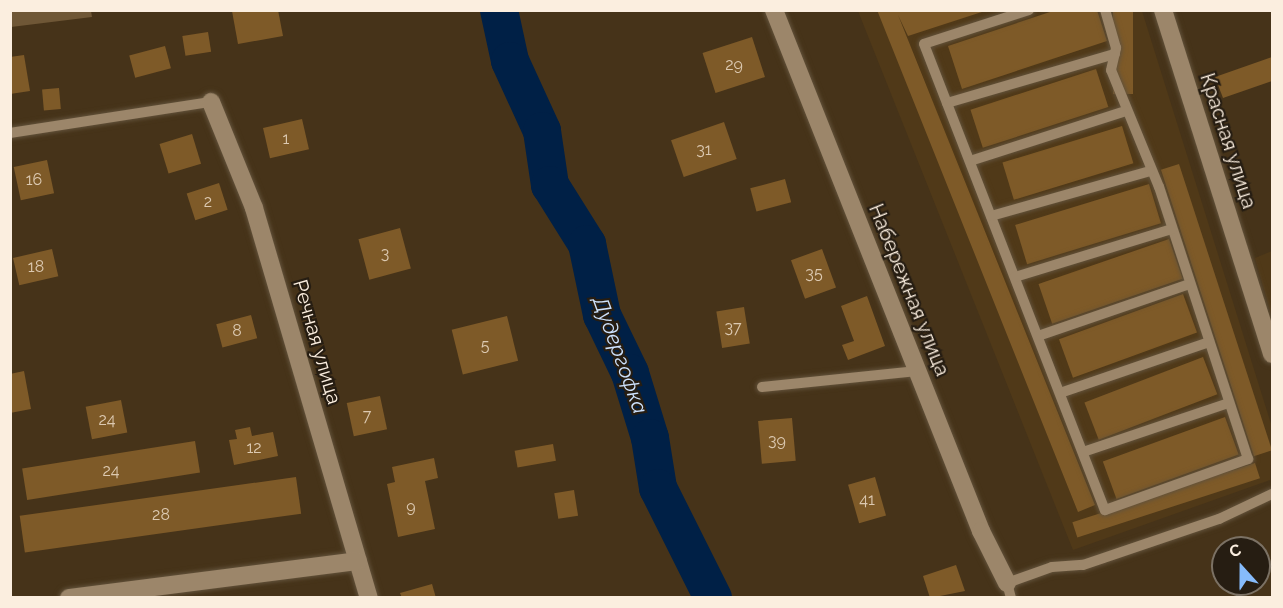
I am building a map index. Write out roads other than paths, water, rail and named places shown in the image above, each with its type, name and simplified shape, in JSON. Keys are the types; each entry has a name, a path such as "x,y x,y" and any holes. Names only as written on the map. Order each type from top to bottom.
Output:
{"street":[{"name":"Набережная улица","path":"774,10 981,531 1009,590"},
{"name":"Красная улица","path":"1163,10 1272,354"},
{"name":"Речная улица","path":"211,102 254,208 369,597"},
{"path":"69,597 358,561"}],"lane":[{"path":"1029,10 924,44 1105,510 1248,459 1172,229 1111,70 1115,54 1105,10"},
{"path":"947,103 1115,54"},
{"path":"10,133 211,102"},
{"path":"970,161 1126,111"},
{"path":"991,216 1150,171"},
{"path":"1015,277 1172,229"},
{"path":"1038,336 1191,284"},
{"path":"1060,393 1209,342"},
{"path":"762,387 917,371"},
{"path":"1083,452 1229,403"},
{"path":"1009,590 1052,567 1083,566 1219,519 1272,494"}],"waterway":[{"name":"Дудергофка","path":"499,10 510,61 542,131 550,185 587,244 602,315 630,373 650,438 658,488 713,598"}]}
